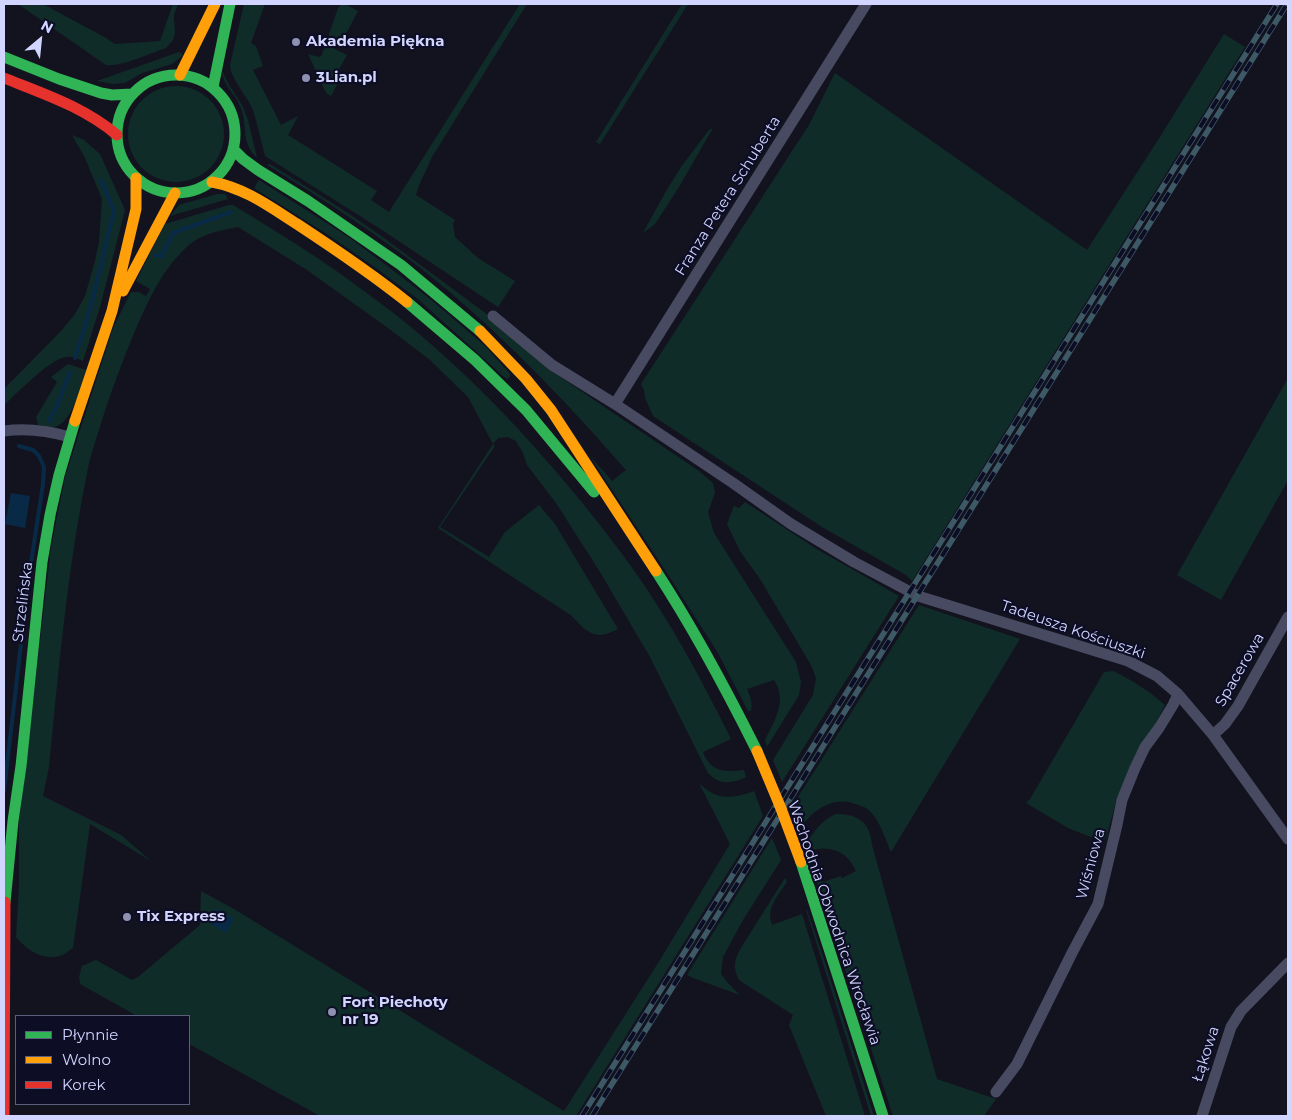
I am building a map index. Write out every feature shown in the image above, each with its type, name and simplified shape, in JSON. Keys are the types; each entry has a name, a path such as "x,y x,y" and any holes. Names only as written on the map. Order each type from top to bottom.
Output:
{"main road":[{"path":"180,75 215,4"},
{"path":"212,87 230,4"},
{"path":"4,57 101,93 112,95 132,94"},
{"path":"180,75 197,79 212,87 225,100 233,116 236,133 234,149 227,164 212,182 191,192 175,194 148,186 136,178 126,165 119,150 117,135 119,119 124,105 132,94 144,84 161,77 180,75"},
{"path":"4,78 78,109 102,122 117,135"},
{"name":"Wschodnia Obwodnica Wrocławia","path":"234,149 243,159 258,170 308,201 401,265 448,303 486,336 526,378 551,410 681,609 757,751 801,862 882,1116"},
{"name":"Strzelińska","path":"4,1116 5,907 42,562 59,475 112,311 136,209 136,178"},
{"name":"Wschodnia Obwodnica Wrocławia","path":"212,182 245,192 315,235 394,291 460,347 504,388 547,435 604,505 664,584"},
{"name":"Strzelińska","path":"112,311 175,194"}],"street":[{"name":"Franza Petera Schuberta","path":"615,404 728,226 864,4"},
{"name":"Tadeusza Kościuszki","path":"494,316 552,365 615,404 791,524 854,562 918,596 1128,661 1157,676 1178,694 1213,735 1288,838"},
{"path":"4,431 40,431 70,437"},
{"name":"Spacerowa","path":"1213,735 1225,724 1238,706 1288,617"},
{"name":"Wiśniowa","path":"996,1092 1017,1064 1098,904 1122,800 1145,747 1159,728 1178,694"},
{"name":"Łąkowa","path":"1202,1116 1231,1027 1241,1011 1288,963"}],"green space":[{"path":"18,4 43,4 115,44 160,41 173,4 178,4 174,15 174,37 166,48 128,62 106,65"},
{"path":"244,4 265,4 251,43 256,46 263,66 253,70 281,125 298,116 288,135 377,191 371,200 389,212 520,4 527,4 432,157 416,195 455,220 453,223 455,237 478,258 515,281 498,307 379,228 265,156 253,110 236,82 230,65"},
{"path":"345,4 358,11 340,45 329,38 329,34 338,8"},
{"path":"682,4 688,4 600,144 596,142"},
{"path":"1224,34 1245,47 912,581 906,575 822,527 653,416 641,384 809,125 835,73 1087,250"},
{"path":"329,46 347,55 338,71 343,74 331,96 326,93 308,54 319,57 325,47"},
{"path":"179,52 183,55 172,64 142,73 125,83 113,84 97,81"},
{"path":"222,70 242,105 248,120 257,158 251,151 246,139 243,113 238,101 224,80"},
{"path":"176,86 194,89 210,100 221,116 224,134 221,152 210,168 194,179 176,182 158,179 142,168 131,152 128,134 131,116 142,100 158,89"},
{"path":"713,128 655,224 643,233 681,167 709,130"},
{"path":"72,135 84,140 100,154 125,210 100,307 83,361 69,357 52,363 4,405 4,389 62,330 75,314 85,296 95,261 99,242 102,199 85,158"},
{"path":"270,164 380,235 488,315 547,368 699,471 713,483 715,493 708,512 714,533 796,662 801,682 799,695 767,747 765,740 780,703 780,695 774,680 747,689 752,705 751,711 748,711 718,653 589,455 612,481 626,470 579,417 478,317 424,271 386,243 267,165"},
{"path":"259,180 350,238 434,302 487,348 510,374 510,377 507,379 503,376 419,300 376,268 327,234 254,188"},
{"path":"217,194 225,194 228,199 170,216 179,205"},
{"path":"233,205 306,250 396,315 445,356 534,446 599,523 644,584 691,661 731,739 703,752 706,759 719,770 744,770 746,777 726,782 717,780 708,773 650,657 600,572 556,503 527,465 516,441 508,437 498,438 493,444 468,397 430,360 307,270 238,227 219,231 199,238 189,245 171,264 157,285 126,354 93,448 75,538 49,767 43,796 121,835 151,861 90,824 73,948 55,957 42,956 25,946 16,937 19,887 19,821 51,547 65,477 113,328 131,292 138,292 146,296 150,289 136,281 165,224"},
{"path":"68,364 86,370 71,412 66,419 54,427 38,425 36,417 57,382 51,377"},
{"path":"1288,378 1288,480 1221,600 1177,575"},
{"path":"493,444 495,446 440,527 489,557 505,532 539,505 555,524 618,629 610,633 598,635 587,631 572,616 438,528"},
{"path":"745,502 815,548 899,596 782,782 773,760 813,695 816,678 811,665 760,579 740,551 727,524 734,506 739,508"},
{"path":"919,605 1020,639 891,852 875,817 862,806 847,802 832,803 812,814 802,826 793,805"},
{"path":"1113,671 1140,686 1165,705 1117,798 1106,838 1101,841 1068,828 1026,803 1104,672"},
{"path":"699,783 710,792 728,797 754,791 763,816 576,1116 320,1116 190,1045 190,1015 135,1015 80,984 79,977 82,966 96,960 132,980 138,977 200,925 201,891 234,909 564,1111 660,960 730,844"},
{"path":"836,814 857,818 869,830 937,1079 996,1099 984,1116 893,1116 816,880 821,879 823,882 841,876 842,878 856,871 853,864 838,851 824,848 810,851 807,842 823,822"},
{"path":"772,838 781,860 743,920 723,957 721,974 740,995 687,975"},
{"path":"785,878 787,882 776,898 770,912 772,925 802,914 865,1116 826,1116 789,1025 793,1015 739,980 736,972 735,962 739,951"},
{"path":"806,910 823,956 874,1116 871,1116"}],"water":[{"path":"11,493 30,496 25,528 5,524"},
{"path":"216,908 234,919 226,933 208,922"}],"waterway":[{"path":"75,358 91,306 114,211 101,180"},
{"path":"156,255 161,257 173,233 231,212"},
{"path":"49,421 70,372"},
{"path":"4,791 28,583 44,467 39,456 33,450 19,446"}],"railway":[{"path":"582,1116 1277,4"},
{"path":"592,1116 1287,4"}],"traffic: fast":[{"path":"213,87 230,4"},
{"path":"4,57 101,93 112,95 132,94"},
{"path":"176,75 199,80 218,92 230,111 235,134 230,157 218,176 199,188 176,193 153,188 134,176 122,157 117,134 122,111 134,92 153,80 176,75"},
{"path":"233,149 258,170 308,201 401,265 480,331"},
{"path":"407,302 475,360 526,410 594,492"},
{"path":"5,902 42,562 59,475 75,421"},
{"path":"656,571 709,660 757,751"},
{"path":"801,862 883,1116"}],"traffic: slow":[{"path":"180,75 215,4"},
{"path":"75,421 112,311 136,209 136,178"},
{"path":"212,182 246,193 267,205 353,262 407,302"},
{"path":"123,291 175,193"},
{"path":"480,331 526,379 551,410 656,571"},
{"path":"757,751 801,862"}],"traffic: jam":[{"path":"4,78 77,109 117,135"},
{"path":"4,1116 5,902"}],"place":[{"name":"Akademia Piękna","path":"296,42"},
{"name":"3Lian.pl","path":"306,78"},
{"name":"Tix Express","path":"127,917"},
{"name":"Fort Piechoty nr 19","path":"332,1012"}]}
